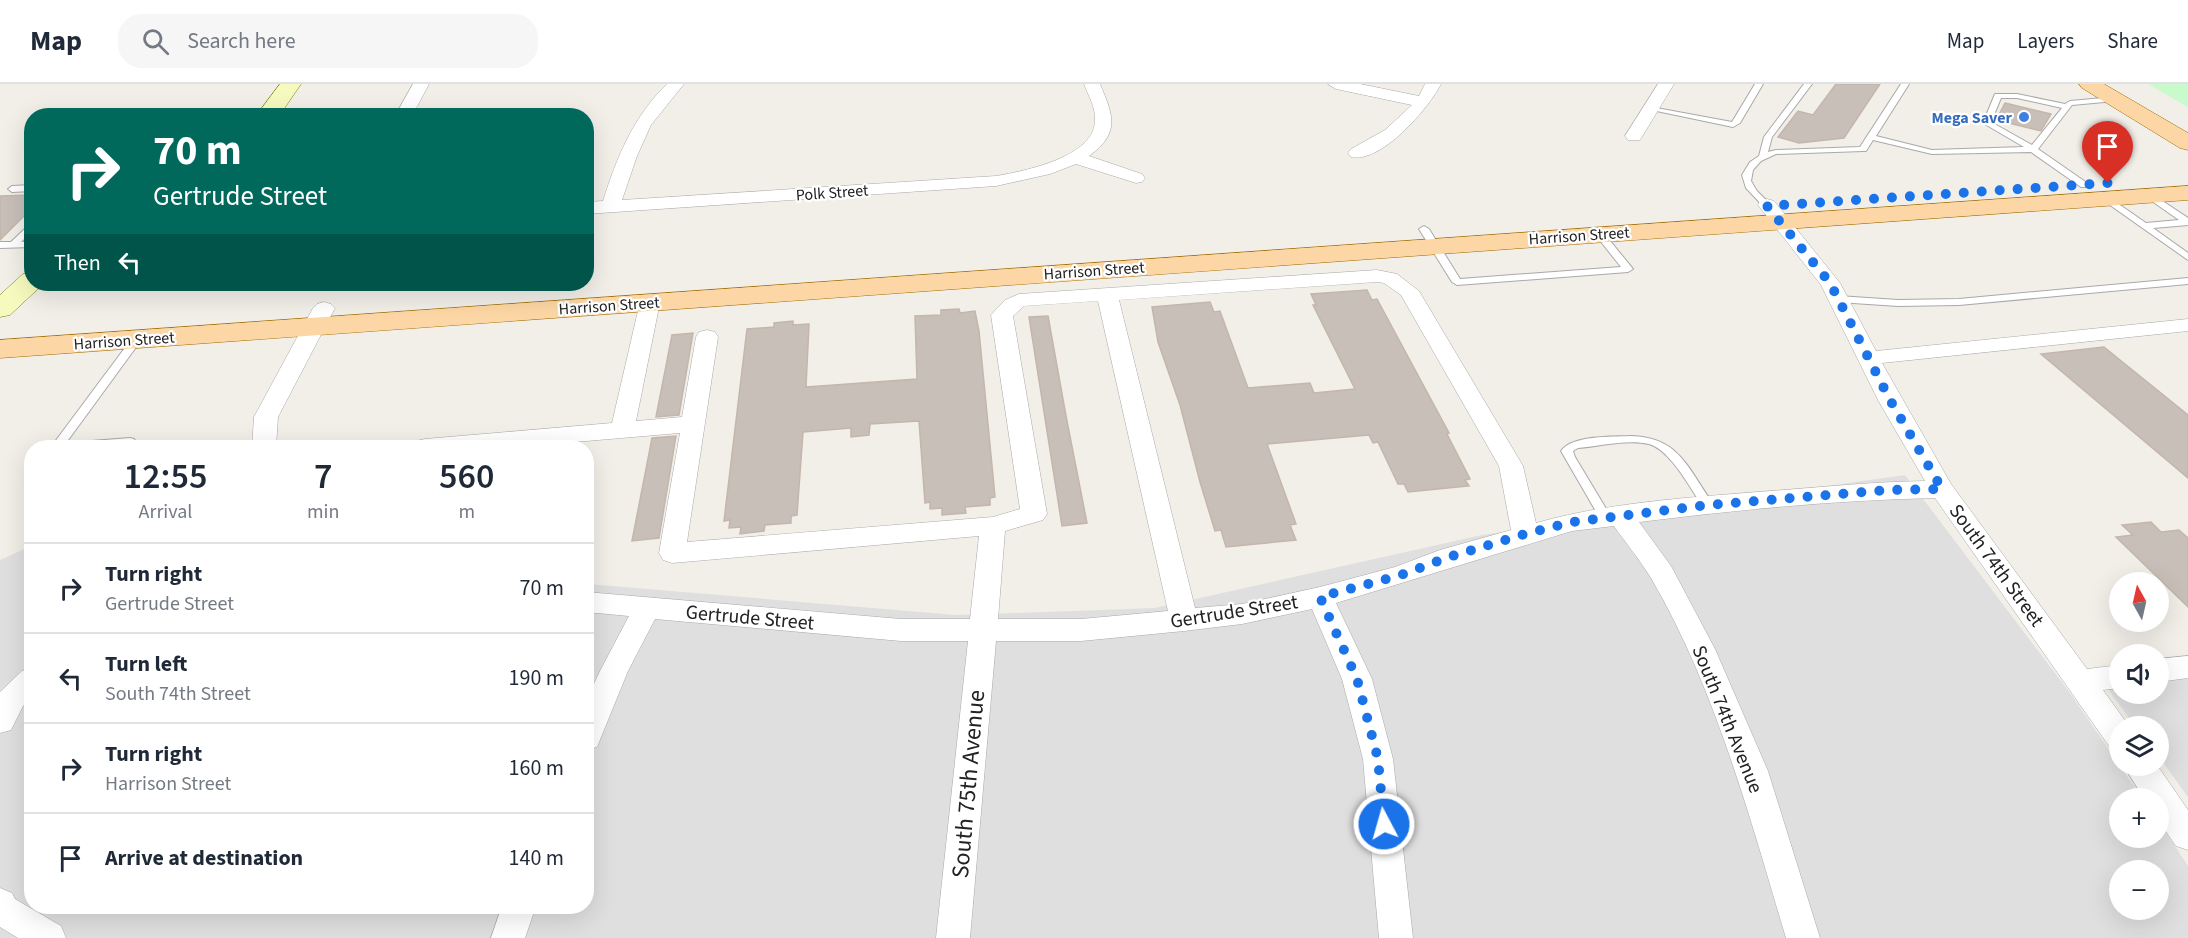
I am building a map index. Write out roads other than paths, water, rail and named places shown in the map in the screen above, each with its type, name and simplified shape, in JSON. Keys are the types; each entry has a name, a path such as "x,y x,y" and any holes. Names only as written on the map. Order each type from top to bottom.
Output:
{"main road":[{"path":"2089,84 2115,92 2188,126"},
{"path":"2115,92 2188,143"},
{"name":"Harrison Street","path":"0,350 137,339 319,317 1429,237 2094,192 2188,178"},
{"name":"Harrison Street","path":"2094,192 2149,195 2188,193"},
{"name":"Harrison Street","path":"0,331 650,302 1429,237 1599,233 1773,213"}],"street":[{"path":"273,108 291,84"},
{"path":"408,108 422,84"},
{"path":"611,206 629,148 659,101 676,84"},
{"name":"Polk Street","path":"594,207 996,182 1038,173 1074,158 1090,147 1102,132 1104,121 1092,84"},
{"path":"1336,84 1423,102"},
{"path":"1357,153 1380,141 1416,112 1434,84"},
{"path":"1634,136 1666,84"},
{"path":"1074,158 1093,162 1136,178"},
{"name":"South 74th Street","path":"1773,213 1818,268 1838,299 1890,400 1942,489 2109,722"},
{"path":"707,338 672,553 993,526 1034,514 1002,315 1019,300 1377,276 1390,278 1402,284 1409,291 1511,466 1525,534"},
{"path":"0,309 24,287"},
{"path":"1107,294 1184,620"},
{"path":"622,430 650,302"},
{"path":"264,440 266,417 319,317"},
{"path":"1869,358 2188,325"},
{"path":"506,440 693,424"},
{"name":"Gertrude Street","path":"594,603 901,630 1081,630 1242,614 1320,597 1401,575 1449,557 1572,522 1708,505 1889,490 1942,489"},
{"name":"South 74th Avenue","path":"1613,517 1662,573 1701,649 1752,771 1803,938"},
{"name":"South 75th Avenue","path":"953,938 993,526"},
{"path":"1320,597 1357,679 1378,759 1396,938"},
{"path":"594,719 614,671 647,608"},
{"path":"2080,681 2109,677"},
{"path":"0,721 12,699 24,687"},
{"path":"2147,776 2188,836"},
{"path":"0,904 3,910 49,938"},
{"path":"508,938 516,914"}],"lane":[{"path":"1651,109 1732,125 1736,123 1759,84"},
{"path":"1763,155 1768,137 1808,84"},
{"path":"1773,213 1749,187 1747,181 1752,165 1763,155 1776,152 1863,149 1905,84"},
{"path":"1871,137 1932,152 2033,149 2070,103 2115,92"},
{"path":"2067,107 2017,96 1998,96 1987,123 2033,149 2188,256"},
{"path":"12,189 24,188"},
{"path":"2149,195 2188,222"},
{"path":"2143,226 2188,222"},
{"path":"14,244 24,233"},
{"path":"1429,237 1457,282 1628,269 1599,233"},
{"path":"0,245 24,244"},
{"path":"1838,299 1898,303 1959,302 2188,281"},
{"path":"62,440 137,339"},
{"path":"1613,517 1569,457 1567,451 1570,447 1576,444 1638,439 1655,442 1667,450 1708,505"}],"place":[{"name":"Mega Saver","path":"2024,117"}]}
